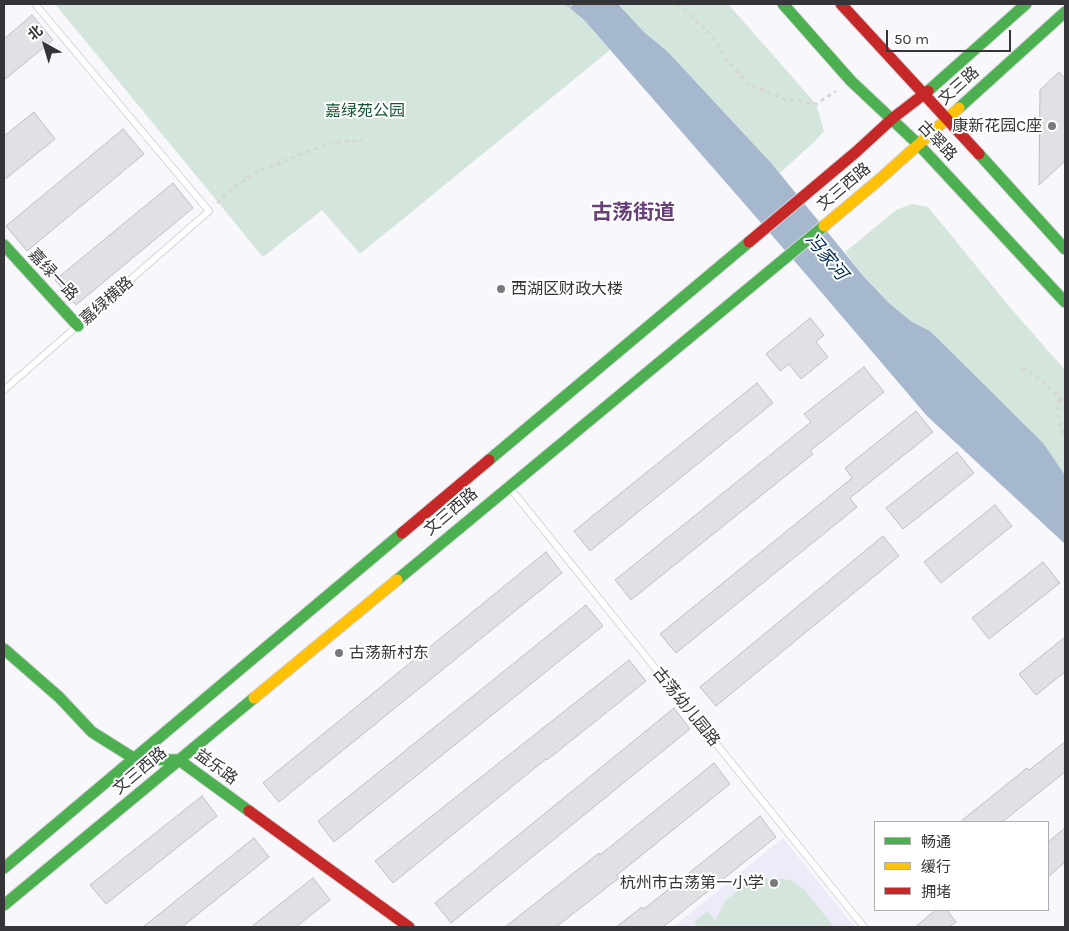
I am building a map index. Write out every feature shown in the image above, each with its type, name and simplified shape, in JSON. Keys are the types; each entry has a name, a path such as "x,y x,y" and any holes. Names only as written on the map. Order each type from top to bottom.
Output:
{"main road":[{"name":"古翠路","path":"783,4 851,81 893,118 1065,302"},
{"name":"古翠路","path":"841,4 1065,249"},
{"name":"文三路","path":"893,118 924,94 1026,4"},
{"name":"文三路","path":"919,145 1065,12"},
{"name":"文三西路","path":"4,868 740,250 893,118"},
{"name":"文三西路","path":"4,905 919,145"},
{"name":"嘉绿一路","path":"4,246 78,326"},
{"path":"4,649 59,697 92,732 135,759"},
{"name":"益乐路","path":"135,759 179,760 409,927"}],"lane":[{"path":"35,4 209,211"},
{"name":"嘉绿横路","path":"4,390 209,211"},
{"name":"古荡幼儿园路","path":"508,486 864,927"}],"path":[{"path":"568,7 572,4"},
{"path":"678,4 713,36 726,59 748,84 785,99 816,104 851,81"},
{"path":"209,211 232,189 256,172 328,144 363,141"},
{"path":"1022,368 1041,380 1065,403"},
{"path":"1059,398 1058,413 1061,429 1065,435"}],"shaded area":[{"name":"杭州市古荡第一小学","path":"783,838 855,927 673,927"}],"green space":[{"name":"嘉绿苑公园","path":"55,4 565,4 585,21 610,50 360,254 322,210 263,257"},
{"path":"618,4 728,4 816,104 824,131 780,173 668,52 644,32"},
{"path":"912,204 928,207 1008,305 1065,370 1065,475 1025,425 930,331 912,322 889,303 865,278 845,252 896,210"},
{"path":"758,879 790,880 804,889 834,927 698,927 694,922 708,911 715,921 726,900 742,887"}],"water":[{"name":"冯家河","path":"565,4 618,4 644,32 668,52 772,164 865,278 889,303 912,322 930,331 1043,443 1065,475 1065,544 927,416 585,21"}],"building":[{"path":"32,15 53,40 4,80 4,39"},
{"name":"康新花园C座","path":"1059,72 1065,78 1065,161 1039,185 1040,90"},
{"path":"34,112 55,139 4,180 4,136"},
{"path":"123,129 144,154 27,251 6,226"},
{"path":"173,183 193,208 76,305 55,280"},
{"path":"810,318 824,335 816,342 828,357 801,379 789,364 780,371 766,354"},
{"path":"864,367 884,392 810,451 813,454 631,600 615,580 811,422 804,414"},
{"path":"757,383 773,403 590,551 574,531"},
{"path":"916,411 933,432 850,498 857,507 676,653 660,634 852,478 845,468"},
{"path":"957,452 974,473 903,529 886,508"},
{"path":"995,505 1012,526 941,583 924,562"},
{"path":"883,536 899,556 716,706 700,687"},
{"path":"546,552 562,573 279,802 263,783"},
{"path":"1043,562 1060,583 989,639 972,618"},
{"path":"586,605 603,626 334,842 318,821"},
{"path":"1065,637 1065,672 1036,695 1019,674"},
{"path":"629,660 646,681 393,883 375,861"},
{"path":"674,708 690,729 451,923 435,903"},
{"path":"1065,742 1065,772 1003,821 961,821 1027,768 1029,770"},
{"path":"714,763 730,784 617,875 619,878 556,927 505,927 599,853 600,855"},
{"path":"202,796 217,816 106,904 90,885"},
{"path":"760,816 776,837 663,927 616,927 642,907 644,909"},
{"path":"1065,828 1065,862 1049,876 1049,841"},
{"path":"254,838 269,857 182,927 143,927"},
{"path":"313,878 330,900 296,927 251,927"},
{"path":"935,911 948,911 956,922 949,927 915,927"}],"traffic: fast":[{"path":"783,4 851,81 919,145 1065,302"},
{"path":"928,91 1026,4"},
{"path":"959,108 1065,12"},
{"path":"979,154 1065,249"},
{"path":"397,580 824,226"},
{"path":"489,460 749,242"},
{"path":"4,245 78,326"},
{"path":"4,868 402,533"},
{"path":"4,649 59,697 92,732 135,759 179,760 249,811"},
{"path":"4,905 254,698"}],"traffic: slow":[{"path":"824,226 959,108"},
{"path":"254,698 397,580"}],"traffic: jam":[{"path":"841,4 979,154"},
{"path":"749,242 856,152 893,118 928,91"},
{"path":"402,533 489,460"},
{"path":"249,811 409,927"}],"place":[{"name":"康新花园C座","path":"1052,126"},
{"name":"西湖区财政大楼","path":"501,289"},
{"name":"古荡新村东","path":"339,653"},
{"name":"杭州市古荡第一小学","path":"774,883"}],"district":[{"name":"古荡街道","path":"633,213"}]}
